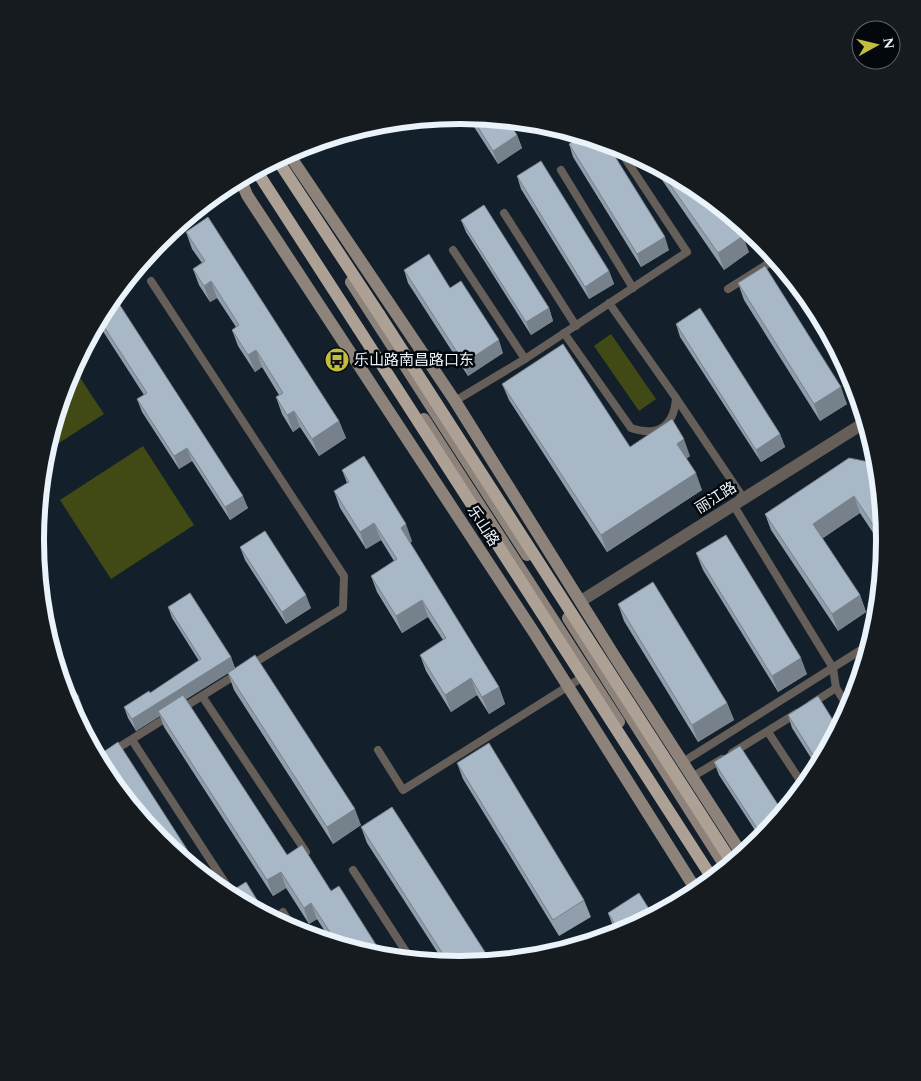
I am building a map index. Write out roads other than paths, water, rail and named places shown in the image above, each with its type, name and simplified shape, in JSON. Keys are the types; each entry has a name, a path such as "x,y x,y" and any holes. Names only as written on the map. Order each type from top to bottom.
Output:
{"main road":[{"path":"292,159 456,401 615,657 739,850"},
{"path":"281,164 729,858"},
{"name":"乐山路","path":"277,166 434,413 564,612 593,670 713,872"},
{"path":"262,175 710,874"},
{"name":"乐山路","path":"262,175 723,863"},
{"name":"乐山路","path":"243,185 247,195 568,687 694,886"}],"street":[{"name":"丽江路","path":"581,601 861,425"}],"lane":[{"path":"456,401 525,359 687,252 624,157"},
{"path":"561,170 633,288"},
{"path":"504,213 576,326"},
{"path":"452,250 525,359"},
{"path":"728,289 770,262"},
{"path":"106,755 343,608 344,576 152,281"},
{"path":"610,303 676,398 739,502 833,668 836,688 845,702"},
{"path":"564,333 631,428 643,432 657,430 669,423 676,410 676,398"},
{"path":"683,762 863,649"},
{"path":"378,750 403,790 615,657"},
{"path":"692,777 768,732 836,688"},
{"path":"202,696 306,852"},
{"path":"768,732 800,781"},
{"path":"132,740 227,885"},
{"path":"352,870 407,954"},
{"path":"283,912 288,920"}],"place":[{"name":"乐山路南昌路口东","path":"337,360"}]}
